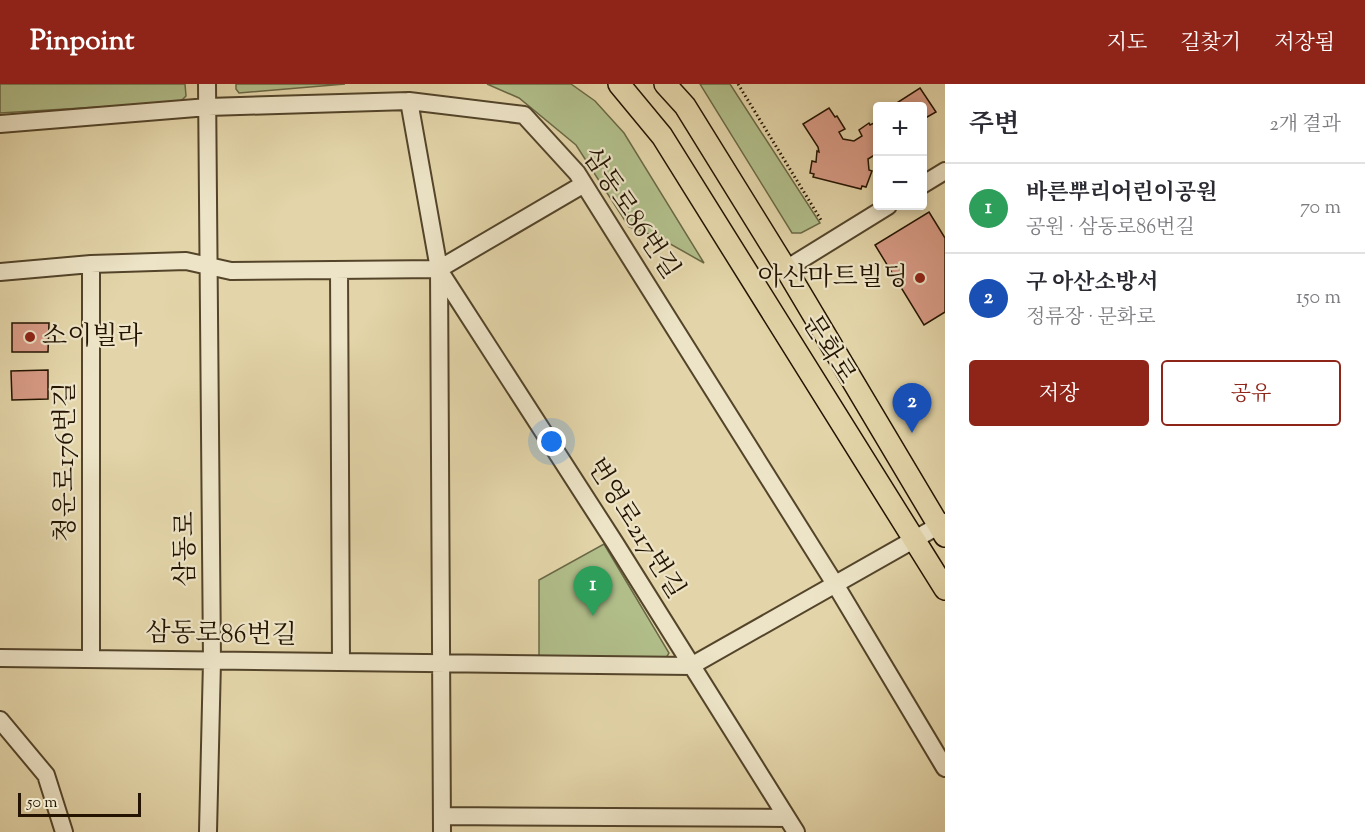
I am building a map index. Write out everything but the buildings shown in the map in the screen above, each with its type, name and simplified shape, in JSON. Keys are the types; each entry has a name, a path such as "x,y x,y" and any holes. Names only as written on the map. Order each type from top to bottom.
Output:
{"main road":[{"name":"문화로","path":"619,84 662,136 945,589"},
{"name":"문화로","path":"665,84 684,106 943,528"}],"street":[{"name":"삼동로","path":"207,84 212,661 208,832"},
{"name":"삼동로86번길","path":"0,124 208,107 409,101 524,115 577,173 835,584 945,768"},
{"path":"409,101 439,269 442,824"},
{"path":"927,181 945,171"},
{"path":"0,272 91,264 186,261 231,270 439,269 584,184"},
{"path":"786,269 882,210"},
{"name":"청운로176번길","path":"91,264 92,659"},
{"name":"번영로217번길","path":"439,269 615,543 791,825"},
{"path":"339,270 341,662"},
{"path":"691,666 915,539 943,528"},
{"name":"삼동로86번길","path":"0,658 691,666"},
{"path":"0,720 46,775 64,832"},
{"name":"번영로217번길","path":"442,824 791,825"}],"path":[{"path":"738,84 821,220"}],"green space":[{"path":"0,84 185,84 186,96 180,102 0,113"},
{"path":"236,84 345,84 239,93"},
{"path":"487,84 571,84 595,101 624,133 704,263 658,237 629,227 576,145 519,98"},
{"path":"700,84 730,84 820,223 801,233 792,233"},
{"path":"604,544 669,653 666,658 539,657 539,580"}],"place":[{"name":"아산마트빌딩","path":"920,278"},
{"name":"소이빌라","path":"30,337"},
{"name":"구 아산소방서","path":"912,433"},
{"name":"바른뿌리어린이공원","path":"593,616"}]}
